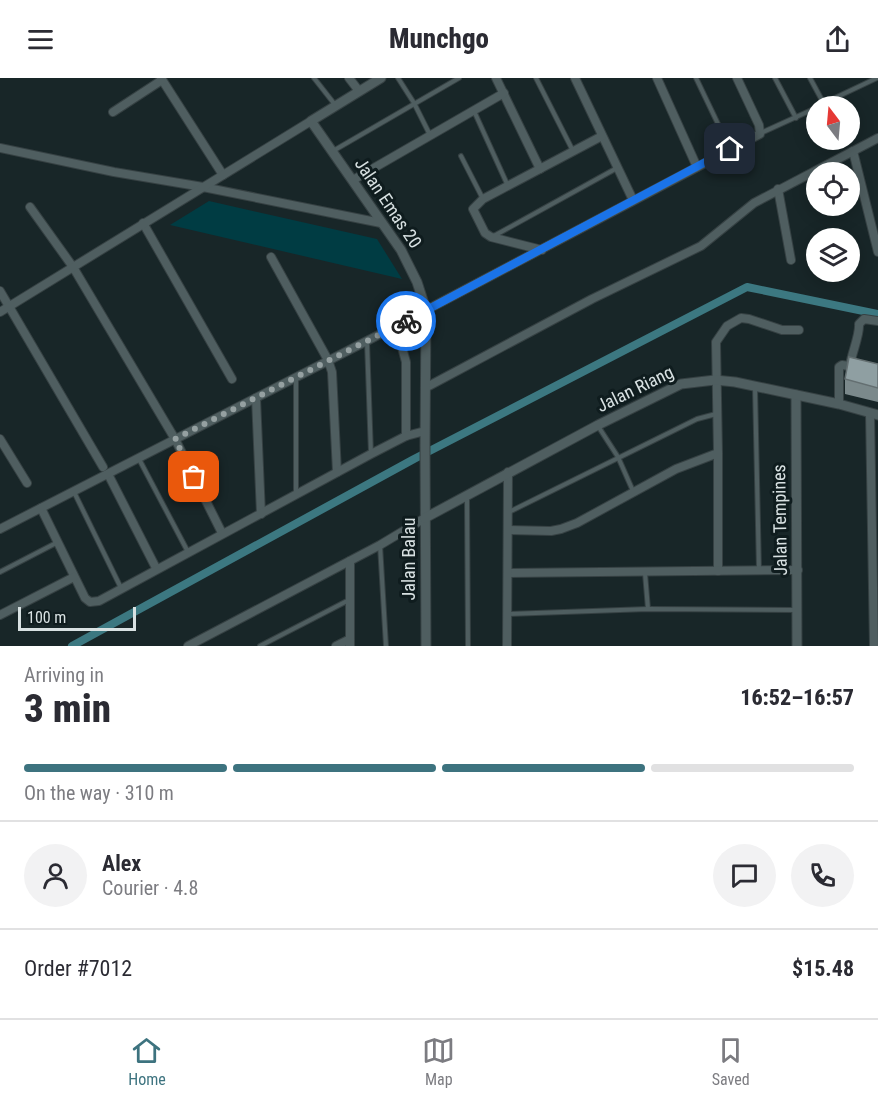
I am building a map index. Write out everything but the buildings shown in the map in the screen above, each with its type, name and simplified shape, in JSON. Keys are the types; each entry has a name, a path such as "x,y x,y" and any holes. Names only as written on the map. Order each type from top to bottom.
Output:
{"street":[{"path":"349,78 359,91"},
{"path":"0,312 381,78"},
{"path":"496,78 540,169"},
{"path":"575,78 633,200"},
{"path":"657,78 697,167"},
{"path":"0,529 74,492 105,471 139,458 367,341 760,134 759,125 737,78"},
{"path":"112,112 161,79 223,175"},
{"path":"353,180 504,93"},
{"name":"Jalan Emas 20","path":"311,121 401,250 410,266 426,310"},
{"path":"542,250 491,237 485,233 473,212 474,206 483,199 602,136"},
{"path":"425,388 592,299 701,246 736,216 778,189 878,138"},
{"path":"0,148 381,223"},
{"path":"854,151 878,252"},
{"path":"778,189 791,260"},
{"path":"30,207 73,267 175,439 222,533"},
{"path":"143,223 232,379"},
{"path":"271,257 328,360 332,372 336,472"},
{"path":"0,291 105,471 156,568"},
{"name":"Jalan Balau","path":"426,310 426,646"},
{"path":"718,570 716,342 720,333 735,321 749,319 782,330 799,330"},
{"path":"850,364 854,345 860,333 859,324 864,320 878,321"},
{"path":"396,326 406,362 406,436"},
{"path":"839,404 839,367 842,364 850,364 862,368"},
{"name":"Jalan Riang","path":"425,518 508,472 681,384 715,380 755,386 874,414"},
{"name":"Jalan Tempines","path":"796,394 797,646"},
{"path":"256,398 261,514"},
{"path":"874,414 876,566 874,646"},
{"path":"41,508 85,598 90,602 99,601 336,472 406,436 425,431"},
{"path":"1,442 27,483"},
{"path":"508,530 561,529 577,523 675,469 718,453"},
{"path":"507,646 508,472"},
{"path":"188,646 380,545 425,518"},
{"path":"336,646 350,642 350,561"},
{"path":"508,573 798,570"},
{"path":"0,615 74,577"}],"lane":[{"path":"314,78 336,106"},
{"path":"398,78 430,135"},
{"path":"333,151 459,78"},
{"path":"536,78 573,151"},
{"path":"696,78 730,149"},
{"path":"775,78 796,118"},
{"path":"810,78 820,96"},
{"path":"840,96 877,78"},
{"path":"473,109 508,187"},
{"path":"760,134 806,113"},
{"path":"461,156 483,199"},
{"path":"491,237 618,168"},
{"path":"367,341 371,454"},
{"path":"296,377 296,495"},
{"path":"755,386 759,571"},
{"path":"508,513 697,419 718,413"},
{"path":"598,425 618,457 633,491"},
{"path":"139,458 188,552"},
{"path":"74,492 122,589"},
{"path":"468,494 468,646"},
{"path":"0,572 58,542"},
{"path":"380,545 386,646"},
{"path":"645,573 648,609"},
{"path":"260,646 349,600"},
{"path":"507,614 648,609 797,610"}],"shaded area":[{"path":"209,201 377,239 402,279 170,225"}],"waterway":[{"path":"72,646 414,459 747,287 878,314"}],"way so far":[{"path":"194,477 175,439 406,321"}],"route":[{"path":"406,321 730,149"}]}
